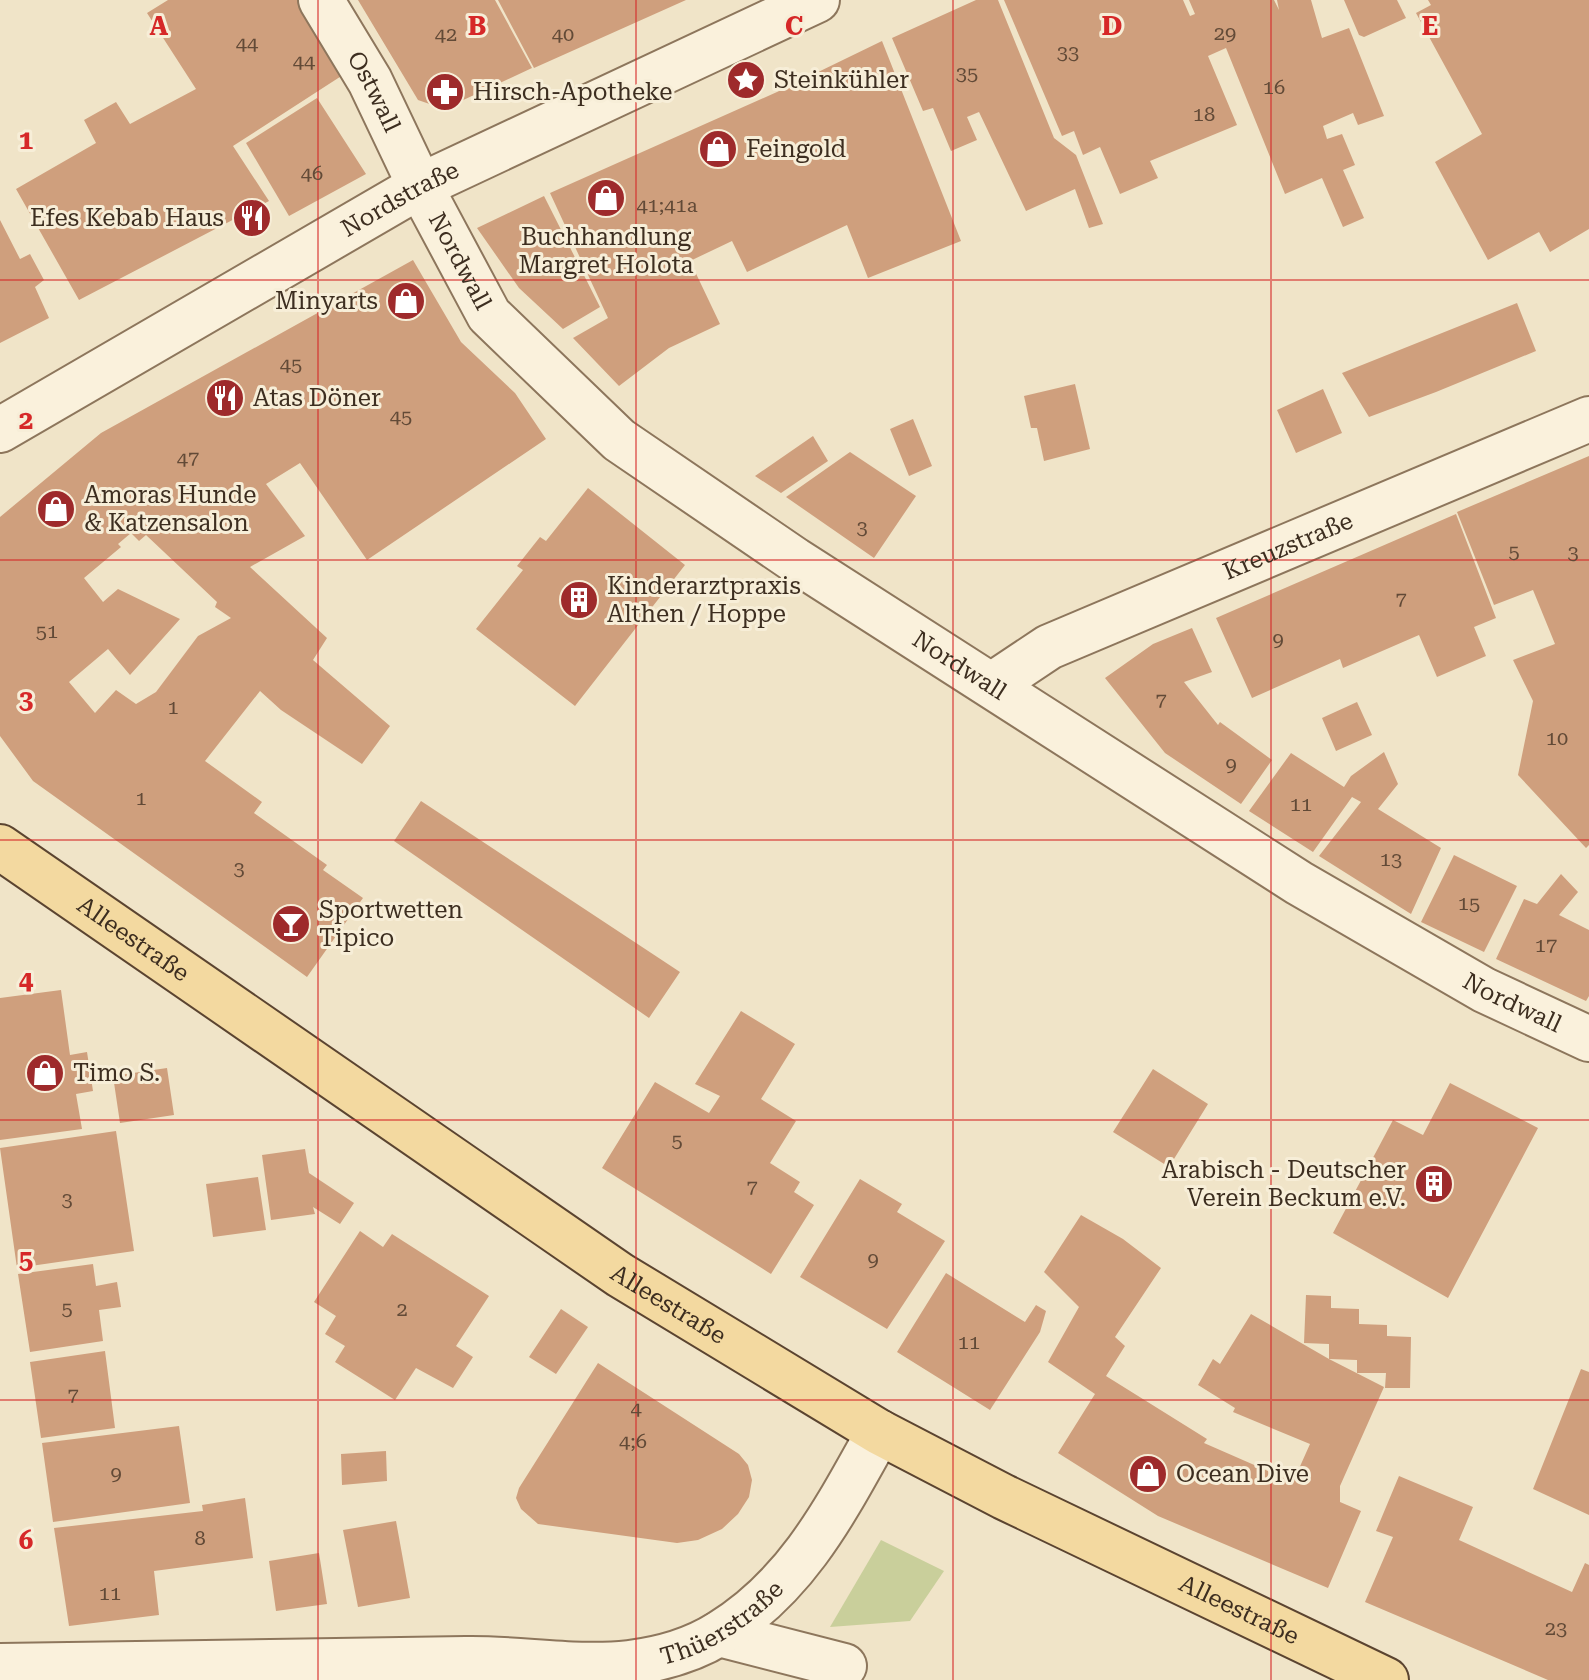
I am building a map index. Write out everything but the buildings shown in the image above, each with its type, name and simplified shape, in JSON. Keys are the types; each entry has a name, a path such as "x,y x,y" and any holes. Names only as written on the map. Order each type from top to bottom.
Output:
{"main road":[{"name":"Alleestraße","path":"0,847 620,1275 879,1432 1004,1497 1386,1680"}],"street":[{"name":"Ostwall","path":"321,0 370,81 420,186"},
{"name":"Nordstraße","path":"0,430 420,186 817,0"},
{"name":"Nordwall","path":"420,186 489,315 619,440 795,560 1299,883 1484,990 1589,1039"},
{"name":"Kreuzstraße","path":"992,685 1049,647 1589,419"},
{"name":"Thüerstraße","path":"1,1667 472,1659 626,1663 674,1655 719,1634 757,1605 793,1570 824,1532 879,1432"},
{"path":"719,1634 844,1666"}],"green space":[{"path":"881,1540 944,1571 910,1621 830,1627"}],"place":[{"name":"Steinkühler","path":"746,80"},
{"name":"Hirsch-Apotheke","path":"445,92"},
{"name":"Feingold","path":"718,149"},
{"name":"Buchhandlung Margret Holota","path":"606,198"},
{"name":"Efes Kebab Haus","path":"252,218"},
{"name":"Minyarts","path":"406,301"},
{"name":"Atas Döner","path":"225,398"},
{"name":"Amoras Hunde & Katzensalon","path":"56,509"},
{"name":"Kinderarztpraxis Althen / Hoppe","path":"579,600"},
{"name":"Sportwetten Tipico","path":"291,924"},
{"name":"Timo S.","path":"45,1073"},
{"name":"Arabisch - Deutscher Verein Beckum e.V.","path":"1434,1184"},
{"name":"Ocean Dive","path":"1148,1474"}]}
